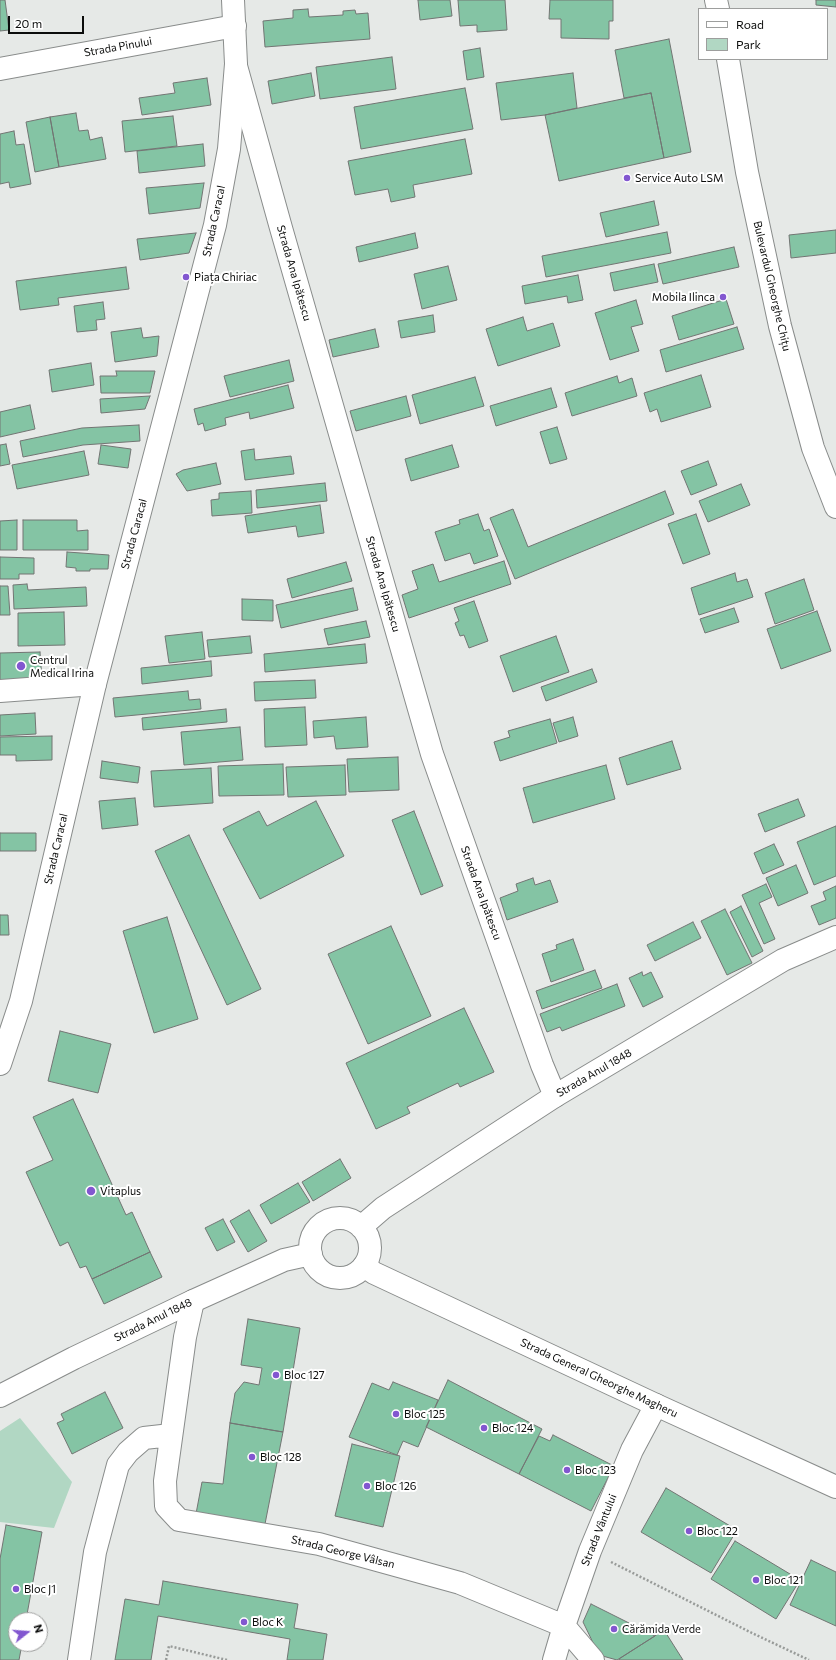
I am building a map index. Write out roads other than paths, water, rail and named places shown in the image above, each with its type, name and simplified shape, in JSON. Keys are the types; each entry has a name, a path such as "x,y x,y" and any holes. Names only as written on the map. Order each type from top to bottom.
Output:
{"street":[{"name":"Strada Caracal","path":"0,1064 21,1002 94,684 215,225 229,148 236,64 233,0"},
{"name":"Strada Pinului","path":"0,68 235,26"},
{"name":"Bulevardul Gheorghe Chițu","path":"728,60 747,172 780,326 813,448 836,507"},
{"name":"Strada Ana Ipătescu","path":"236,64 432,754 542,1065 555,1096"},
{"path":"0,691 94,684"},
{"name":"Strada Anul 1848","path":"361,1227 382,1208 555,1096 783,960 836,937"},
{"path":"342,1218 352,1220 361,1227 369,1239 370,1253 364,1266 356,1274 334,1278 323,1273 315,1265 311,1254 310,1243 314,1233 321,1224 331,1219 342,1218"},
{"name":"Strada Anul 1848","path":"0,1396 74,1358 193,1301 284,1260 311,1254"},
{"name":"Strada General Gheorghe Magheru","path":"364,1266 374,1273 656,1405 836,1487"},
{"name":"Strada George Vâlsan","path":"193,1301 185,1337 165,1481 166,1506 179,1520 319,1544 460,1583 564,1626"},
{"name":"Strada Vântului","path":"554,1660 590,1551 632,1450 656,1405"},
{"path":"79,1660 95,1552 118,1465 128,1452 144,1438 171,1435"},
{"path":"564,1626 593,1660"}],"place":[{"name":"Service Auto LSM","path":"627,178"},
{"name":"Piața Chiriac","path":"186,277"},
{"name":"Mobila Ilinca","path":"723,297"},
{"name":"Centrul Medical Irina","path":"21,666"},
{"name":"Vitaplus","path":"91,1191"},
{"name":"Bloc 127","path":"276,1375"},
{"name":"Bloc 125","path":"396,1414"},
{"name":"Bloc 124","path":"484,1428"},
{"name":"Bloc 128","path":"252,1457"},
{"name":"Bloc 123","path":"567,1470"},
{"name":"Bloc 126","path":"367,1486"},
{"name":"Bloc 122","path":"689,1531"},
{"name":"Bloc 121","path":"756,1580"},
{"name":"Bloc J1","path":"16,1589"},
{"name":"Bloc K","path":"244,1622"},
{"name":"Cărămida Verde","path":"614,1629"}]}
